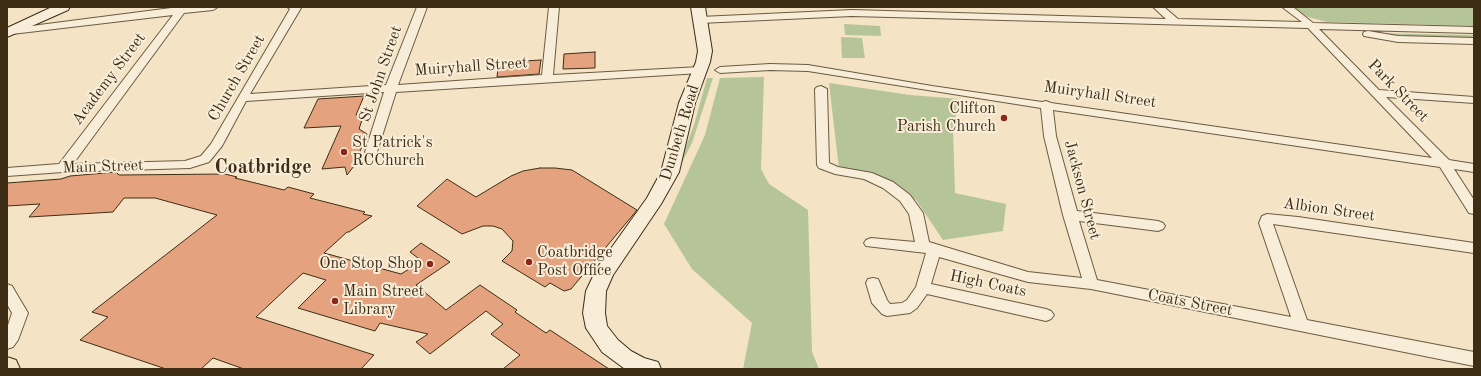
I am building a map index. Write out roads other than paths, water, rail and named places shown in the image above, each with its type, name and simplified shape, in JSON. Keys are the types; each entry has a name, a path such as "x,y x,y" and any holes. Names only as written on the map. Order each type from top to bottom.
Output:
{"main road":[{"path":"10,32 63,7"},
{"name":"Dunbeth Road","path":"650,369 637,365 616,352 597,328 594,313 596,291 599,283 666,183 674,160 687,103 700,70 705,51 699,14"}],"street":[{"path":"10,32 183,9 213,7"},
{"name":"Church Street","path":"198,162 209,156 297,7"},
{"name":"St John Street","path":"371,152 391,89 422,7"},
{"path":"547,79 554,7"},
{"path":"1017,7 1028,18"},
{"path":"1158,7 1176,22"},
{"name":"Park Street","path":"1287,7 1301,17 1444,163 1474,210"},
{"name":"Academy Street","path":"63,168 183,9"},
{"path":"699,14 852,13 1474,30"},
{"path":"1348,27 1369,34 1398,39 1474,41"},
{"name":"Muiryhall Street","path":"720,70 770,67 808,68 932,89 1046,104 1474,168"},
{"name":"Muiryhall Street","path":"243,98 700,70"},
{"name":"Coats Street","path":"821,89 823,165 835,170 847,171 867,176 888,185 905,198 916,212 923,245 934,250 1028,277 1091,284 1474,359"},
{"path":"1377,93 1474,100"},
{"name":"Jackson Street","path":"1046,104 1050,136 1070,215 1091,284"},
{"name":"Main Street","path":"7,172 63,168 186,165 198,162"},
{"path":"1070,215 1158,226"},
{"name":"Albion Street","path":"1301,325 1266,223 1267,219 1298,222 1474,248"},
{"path":"871,243 907,245 934,250"},
{"name":"High Coats","path":"873,283 880,303 887,310 905,309 912,304 923,288 934,250"},
{"name":"High Coats","path":"923,288 1046,315"},
{"path":"7,290 20,313 12,336 7,343"}],"place":[{"name":"Clifton Parish Church","path":"1004,118"},
{"name":"St Patrick's RCChurch","path":"344,152"},
{"name":"Coatbridge Post Office","path":"529,262"},
{"name":"One Stop Shop","path":"430,264"},
{"name":"Main Street Library","path":"335,301"}],"district":[{"name":"Coatbridge","path":"263,168"}]}
